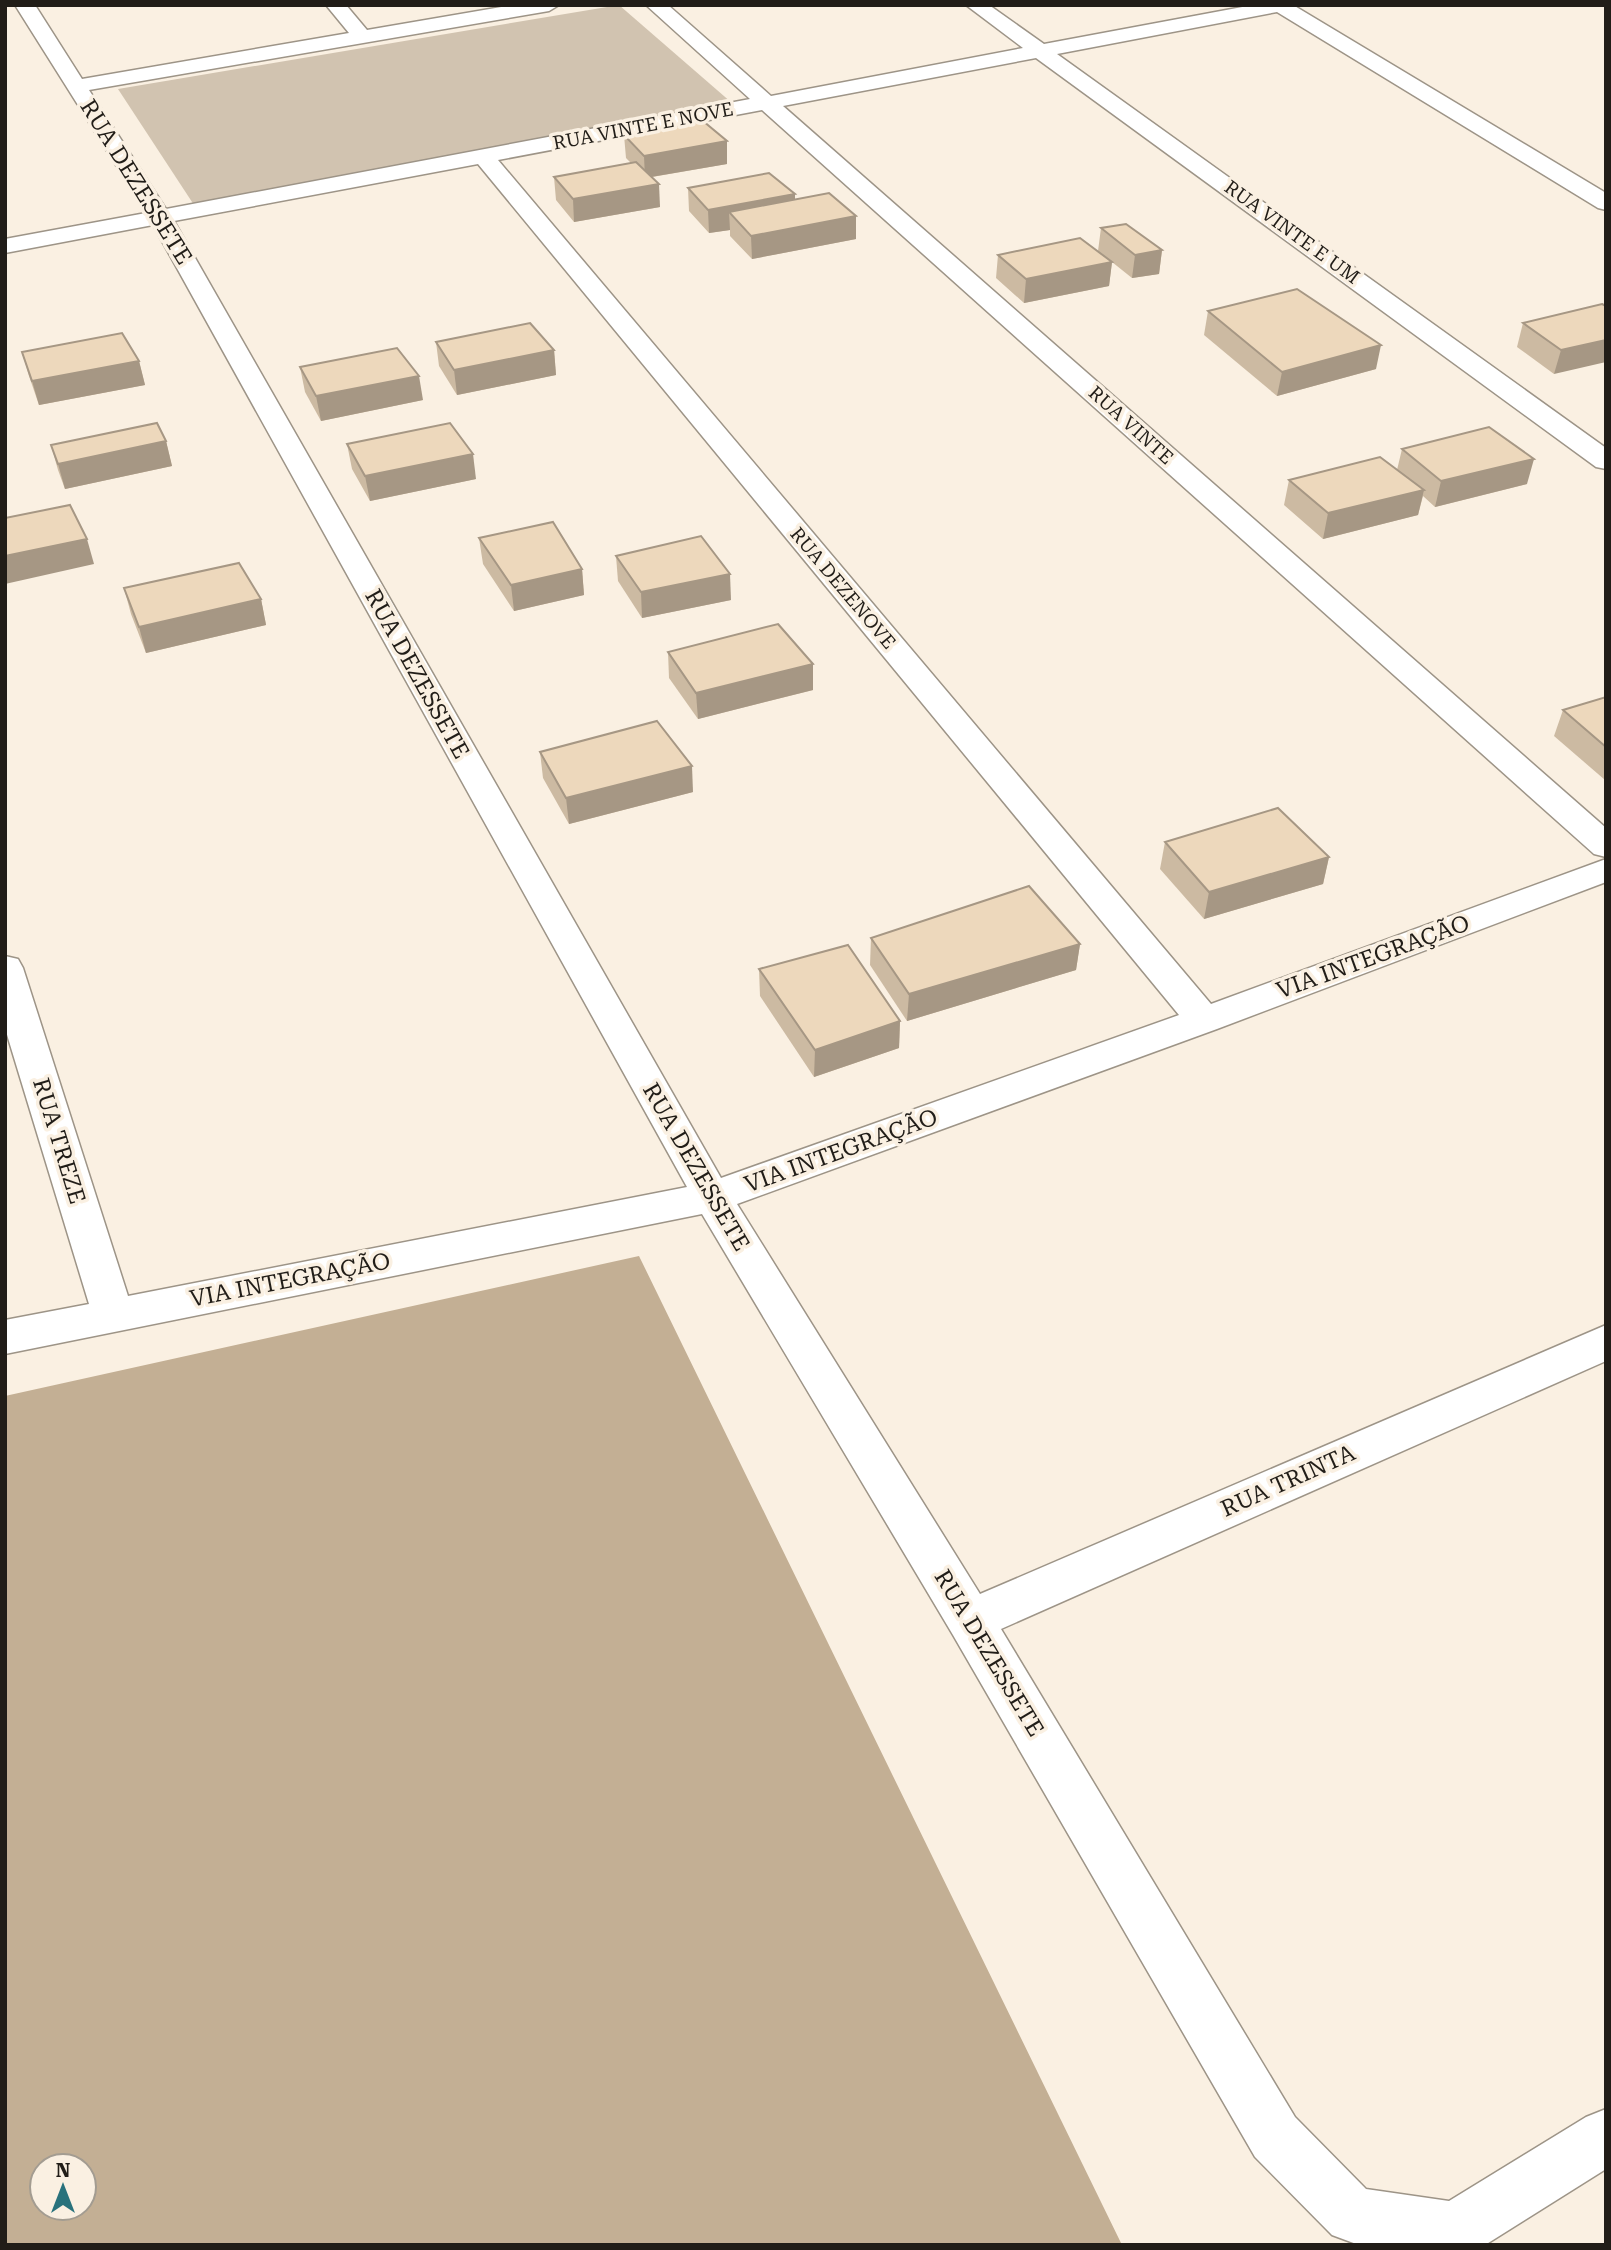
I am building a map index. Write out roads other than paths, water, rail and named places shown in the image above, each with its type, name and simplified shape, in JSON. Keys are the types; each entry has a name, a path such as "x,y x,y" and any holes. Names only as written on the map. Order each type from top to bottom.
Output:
{"street":[{"name":"RUA DEZESSETE","path":"25,5 160,217 712,1198 970,1620 1275,2137 1352,2215 1454,2231 1606,2137"},
{"path":"336,5 362,37"},
{"path":"76,86 549,5"},
{"name":"RUA VINTE","path":"656,5 1606,846"},
{"name":"RUA VINTE E UM","path":"976,5 1606,461"},
{"path":"1280,6 1606,203"},
{"name":"RUA VINTE E NOVE","path":"5,247 1280,6"},
{"name":"RUA DEZENOVE","path":"483,156 1204,1020"},
{"name":"VIA INTEGRAÇÃO","path":"5,1336 712,1198 1204,1020 1606,870"},
{"name":"RUA TREZE","path":"5,968 113,1315"},
{"name":"RUA TRINTA","path":"970,1620 1606,1342"}]}
